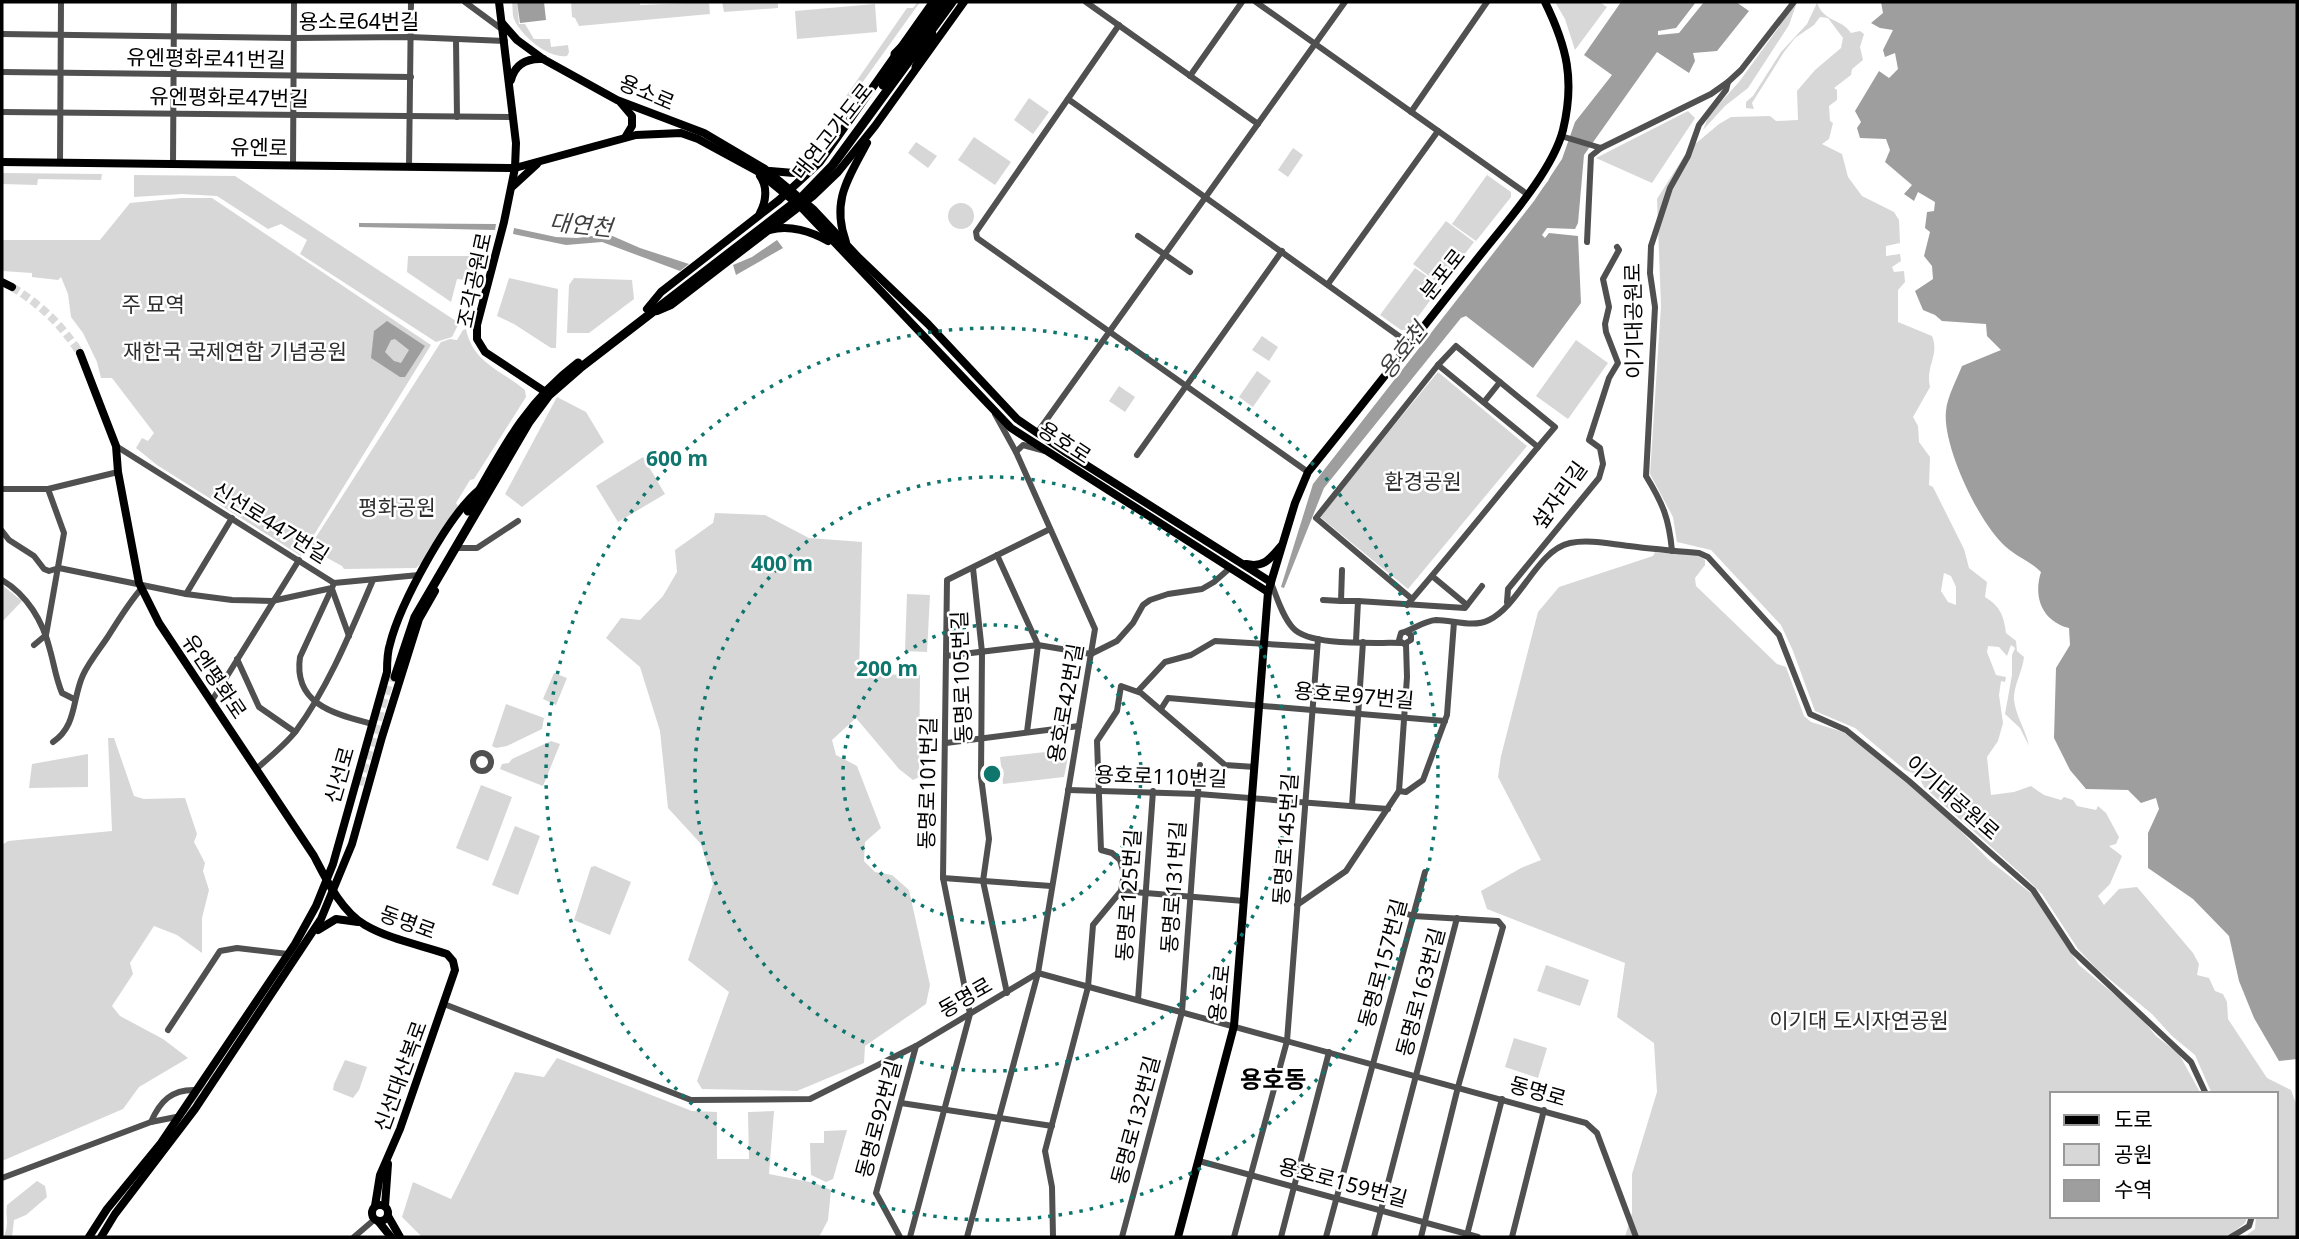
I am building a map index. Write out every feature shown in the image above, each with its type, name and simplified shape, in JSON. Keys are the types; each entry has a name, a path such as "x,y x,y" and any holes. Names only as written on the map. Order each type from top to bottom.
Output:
{"highway":[{"path":"905,61 938,15 943,2"},
{"path":"905,61 938,15 952,2"},
{"name":"대연고가도로","path":"649,312 800,192 827,162 905,61"},
{"path":"393,676 410,615 485,488 524,415 544,391 649,312"},
{"path":"485,488 549,395 649,312"}],"main road":[{"path":"499,2 516,143 524,156 539,162"},
{"path":"847,245 839,218 840,198 845,183 933,2"},
{"path":"649,312 661,292 758,217 820,162 905,61 964,2"},
{"name":"분포로","path":"1268,592 1308,472 1527,194 1564,137 1569,78 1564,46 1545,2"},
{"name":"용소로","path":"504,32 543,59 617,100 704,133 761,170 801,202"},
{"path":"510,83 517,66 532,58 543,59"},
{"path":"513,186 539,162 626,136 632,126 632,116 617,100"},
{"path":"649,312 671,305 768,231 838,172 875,126"},
{"name":"용소로","path":"626,136 681,133 761,170"},
{"name":"조각공원로","path":"516,143 513,186 477,326 477,339 485,352 544,391"},
{"name":"유엔로","path":"2,162 515,168 539,162"},
{"path":"758,217 763,208 765,191 761,170 794,173 810,169 820,162"},
{"name":"용호로","path":"801,202 807,214 838,249 1019,434 1268,592 1234,1026 1178,1237"},
{"name":"용호로","path":"801,202 928,324 1017,419 1271,582"},
{"path":"807,214 808,232"},
{"path":"768,231 785,228 808,232 827,239 838,249"},
{"path":"2,282 12,287"},
{"path":"908,318 906,313 909,311 928,324"},
{"path":"935,346 950,356 953,354 952,350"},
{"name":"유엔평화로","path":"80,353 116,446 118,472 140,586 159,623 314,856 327,881"},
{"name":"신선로","path":"101,1237 167,1148 311,937 334,891 352,844 419,619 482,508 485,488"},
{"name":"신선로","path":"89,1237 107,1209 160,1143 288,954 316,906 327,881 387,672 390,643 419,575 467,499 485,488"},
{"path":"1211,556 1258,565 1267,562 1283,544"},
{"name":"동명로","path":"327,881 361,922 378,931 447,954 453,961 455,970 444,1004"},
{"path":"311,937 321,927 336,919 361,922"},
{"name":"신선대산복로","path":"377,1220 372,1213 380,1175 388,1160 444,1004"},
{"name":"신선대산복로","path":"388,1160 385,1206 400,1237"},
{"path":"375,1206 385,1206"},
{"path":"388,1216 377,1220 391,1237"}],"street":[{"path":"60,163 61,2"},
{"path":"173,164 174,2"},
{"path":"293,165 294,2"},
{"path":"409,166 411,2"},
{"path":"465,2 504,32"},
{"path":"1086,2 1258,124"},
{"path":"1190,76 1242,2"},
{"path":"1256,2 1527,194"},
{"path":"1037,433 1345,2"},
{"path":"1411,112 1487,2"},
{"name":"이기대공원로","path":"1672,551 1669,523 1660,499 1646,476 1655,307 1650,274 1651,246 1670,188 1688,156 1699,125 1726,90 1728,82 1741,70 1794,2"},
{"path":"1119,25 976,232 977,238 1308,472"},
{"name":"용소로64번길","path":"2,34 410,37 456,40 504,32"},
{"path":"456,40 457,117"},
{"name":"유엔평화로41번길","path":"2,72 411,78"},
{"path":"1587,242 1591,156 1598,147 1711,94 1728,82"},
{"path":"1068,99 1410,344"},
{"name":"유엔평화로47번길","path":"2,112 513,117"},
{"path":"1328,284 1438,131"},
{"path":"1564,137 1598,147"},
{"path":"1138,236 1190,272"},
{"name":"섶자리길","path":"1507,604 1508,589 1599,478 1603,464 1600,448 1589,440 1609,378 1618,363 1606,332 1609,307 1603,279 1617,258 1617,247"},
{"path":"1137,455 1282,251"},
{"path":"1456,346 1555,427 1409,602 1316,518 1456,346"},
{"path":"1438,365 1538,447"},
{"path":"1484,402 1500,382"},
{"name":"용호로42번길","path":"967,1237 1038,973 1095,629 1017,451 992,407"},
{"path":"1017,419 1017,451"},
{"path":"1006,435 1016,439 1019,434"},
{"path":"1017,451 1023,445 1045,451"},
{"name":"신선로447번길","path":"116,446 299,560 333,585 419,575"},
{"path":"2,489 48,489 118,472"},
{"path":"33,645 46,635 64,533 48,489"},
{"path":"186,594 232,518"},
{"path":"459,548 477,548 518,521"},
{"name":"동명로101번길","path":"970,1014 943,878 947,580 1050,529"},
{"path":"2,531 9,540 34,556 44,569 59,568 186,594 232,600 272,601 333,585"},
{"name":"이기대공원로","path":"1402,641 1410,642 1409,635 1425,622 1436,620 1478,623 1489,620 1507,604 1554,551 1567,543 1602,542 1699,553 1707,557 1779,635 1810,714 1846,730 1929,797 2033,890 2066,944 2191,1062 2205,1092"},
{"path":"997,555 1038,645 1027,733"},
{"path":"211,702 299,560"},
{"name":"동명로105번길","path":"973,568 982,652 981,777 989,839 983,881 1007,993"},
{"path":"946,656 1038,645 1091,654 1117,640 1133,623 1143,605 1150,600 1168,594 1202,589 1230,568"},
{"path":"1341,601 1342,569"},
{"path":"1432,576 1467,605"},
{"path":"2,580 23,596 33,610 46,635 58,685 62,693 74,699"},
{"path":"256,769 295,732 314,702 349,636 373,580"},
{"path":"1271,582 1293,628 1318,643"},
{"path":"333,585 349,636"},
{"path":"333,585 300,657 301,680 314,702 322,708 372,724"},
{"path":"53,743 64,735 73,717 74,699 84,673 140,586"},
{"path":"1323,600 1409,602 1465,608 1482,586"},
{"path":"1268,592 1281,606"},
{"path":"1352,806 1360,641 1357,601"},
{"path":"1399,791 1406,792 1423,780 1445,721 1454,622"},
{"path":"1297,905 1346,871 1399,791 1407,677 1401,633 1409,635"},
{"path":"1138,691 1165,662 1191,655 1215,641 1265,645 1402,641"},
{"name":"동명로145번길","path":"1234,1237 1287,1041 1318,643"},
{"path":"236,659 259,707 295,732"},
{"path":"1054,1237 1052,1187 1045,1151 1088,987 1093,925 1121,891 1124,874 1120,860 1112,853 1101,850 1097,741 1117,711 1121,685 1138,691 1225,765 1255,767"},
{"path":"1161,709 1168,698 1260,704"},
{"name":"용호로97번길","path":"1260,704 1445,721"},
{"path":"946,743 1079,726"},
{"name":"동명로131번길","path":"1182,1012 1200,765"},
{"name":"용호로110번길","path":"1068,790 1153,791 1388,809"},
{"name":"동명로125번길","path":"1138,1000 1153,791"},
{"name":"동명로157번길","path":"1326,1237 1424,872"},
{"path":"943,878 1051,886"},
{"path":"1121,891 1244,901"},
{"path":"1394,909 1413,916 1498,921 1503,927 1458,1087 1421,1237"},
{"name":"동명로163번길","path":"1374,1237 1457,918"},
{"path":"168,1030 220,951 237,948 288,954"},
{"name":"동명로","path":"444,1004 691,1100 810,1100 916,1046 1038,973 1586,1123 1597,1133 1636,1237"},
{"name":"동명로132번길","path":"1122,1237 1182,1012"},
{"path":"910,1237 970,1014"},
{"name":"동명로92번길","path":"901,1237 876,1193 916,1046"},
{"path":"1281,1237 1329,1052"},
{"path":"151,1122 160,1105 174,1093 196,1090"},
{"path":"1466,1236 1502,1099"},
{"path":"901,1103 1052,1126"},
{"path":"1512,1237 1544,1110"},
{"path":"2,1178 151,1122 176,1117"},
{"name":"용호로159번길","path":"1199,1161 1466,1236 1478,1237"},
{"path":"2231,1237 2249,1226 2251,1218"},
{"path":"354,1237 377,1220"}],"green space":[{"path":"512,2 517,2 519,24 525,24 534,39 550,39 551,47 568,45 567,56 552,54 529,39 514,19"},
{"path":"571,2 640,2 640,5 643,5 709,2 710,14 579,26 572,17"},
{"path":"722,2 778,2 778,8 724,12"},
{"path":"918,2 847,104 840,105 907,8 913,8"},
{"path":"1555,2 1599,2 1607,7 1575,50 1565,19"},
{"path":"1797,2 1789,25 1748,88 1725,106 1703,130 1709,115 1739,82"},
{"path":"1817,3 1824,14 1851,33 1860,31 1864,34 1860,47 1863,60 1852,69 1851,75 1834,88 1837,90 1837,100 1829,106 1830,121 1833,123 1829,139 1822,144 1842,154 1848,177 1862,196 1894,212 1899,220 1900,243 1886,246 1886,256 1900,254 1901,261 1892,267 1894,272 1904,271 1905,282 1898,290 1898,322 1932,336 1934,343 1929,373 1930,387 1913,417 1918,426 1919,442 1930,457 1929,485 1933,487 1964,549 1969,568 1987,582 1985,597 1998,608 2006,633 2016,641 2017,651 2024,657 2014,700 2029,746 2020,728 2005,714 2015,648 2011,645 2007,656 1999,647 1988,646 1987,652 1996,675 2006,677 2005,682 2001,681 1999,695 2003,723 1998,741 1987,757 1991,795 2014,792 2031,786 2044,795 2061,800 2064,797 2073,800 2077,806 2096,810 2098,806 2106,813 2119,837 2116,844 2109,846 2122,856 2110,884 2098,896 2104,905 2119,889 2137,887 2193,953 2199,964 2197,975 2209,978 2215,991 2223,994 2227,1002 2228,1019 2267,1078 2291,1090 2297,1106 2297,1237 2244,1237 2255,1229 2256,1218 2278,1218 2278,1092 2211,1092 2195,1055 2172,1036 2152,1014 2097,969 2078,949 2042,894 2028,880 1924,787 1918,775 1905,770 1855,728 1815,711 1781,625 1711,550 1677,542 1673,517 1650,474 1661,306 1657,199 1688,150 1731,117 1770,116 1776,121 1798,120 1797,91 1815,70 1841,48 1843,38 1828,18 1820,17 1814,25 1795,38 1784,52 1752,103 1754,109 1746,108 1746,102 1753,96 1781,52 1807,24","holes":["1944,573 1951,576 1956,587 1956,605 1948,602 1941,591"]},
{"path":"875,4 877,32 797,39 795,11"},
{"path":"1029,98 1049,112 1033,134 1014,120"},
{"path":"1688,111 1695,118 1652,183 1596,158"},
{"path":"974,137 1011,162 995,185 958,160"},
{"path":"916,142 937,156 928,168 908,153"},
{"path":"1293,148 1303,155 1288,177 1278,170"},
{"path":"2,173 102,174 101,180 38,179 37,185 2,184"},
{"path":"134,175 235,176 459,323 452,337 436,342 300,254 307,240 281,224 268,229 217,196 182,194 134,197"},
{"path":"1487,175 1511,192 1511,197 1476,241 1452,224"},
{"name":"재한국 국제연합 기념공원","path":"212,198 431,345 301,556 157,465 136,448 142,438 148,441 154,433 112,378 101,378 97,362 83,333 71,317 68,294 61,277 58,280 32,277 32,273 2,271 2,240 100,240 130,203"},
{"path":"961,203 970,207 974,216 970,225 961,229 952,225 948,216 952,207"},
{"path":"1446,221 1474,242 1441,285 1413,264"},
{"path":"408,256 480,256 475,281 457,279 451,302 407,272"},
{"path":"1415,268 1441,286 1408,330 1401,330 1380,315"},
{"path":"509,278 558,289 556,348 551,348 497,316"},
{"path":"574,278 632,280 634,299 589,333 567,333 569,285"},
{"name":"평화공원","path":"466,329 481,358 525,390 526,397 474,479 470,480 427,558 416,568 344,569 309,548 441,342 457,340"},
{"path":"1262,336 1278,347 1269,361 1252,350"},
{"path":"1576,340 1608,363 1568,419 1536,396"},
{"path":"1257,371 1271,381 1253,407 1239,397"},
{"name":"환경공원","path":"1438,372 1527,446 1408,589 1319,516"},
{"path":"1119,386 1135,397 1125,412 1109,401"},
{"path":"557,397 586,412 604,442 522,507 505,494"},
{"path":"643,457 665,494 618,522 596,486"},
{"path":"715,513 765,515 809,538 862,542 859,674 920,675 919,777 913,780 899,769 856,718 832,740 836,755 857,766 881,828 865,842 864,861 875,872 892,875 909,890 930,985 926,1004 865,1046 864,1063 797,1091 702,1089 697,1081 729,992 688,960 713,884 701,844 668,808 660,731 640,667 606,638 621,618 640,620 663,596 677,572 675,550 713,523"},
{"name":"이기대 도시자연공원","path":"1655,552 1687,554 1705,560 1705,565 1695,578 1696,586 1777,664 1786,667 1804,716 1811,722 1843,732 1882,761 1956,826 1989,860 2032,894 2079,965 2139,1015 2156,1036 2179,1054 2200,1092 2050,1092 2050,1218 2247,1218 2245,1223 2227,1237 1625,1237 1632,1213 1632,1174 1657,1092 1654,1043 1617,1017 1625,963 1487,909 1481,891 1541,860 1498,777 1538,612 1559,587 1653,556"},
{"path":"2,585 22,601 2,622"},
{"path":"907,594 930,595 927,652 905,651"},
{"path":"554,673 567,678 556,705 543,699"},
{"path":"506,704 544,718 542,729 507,746 496,748 492,746"},
{"path":"108,738 114,738 134,796 144,799 185,798 197,834 194,842 205,863 203,871 209,890 202,918 202,953 177,935 154,926 130,963 133,974 112,1006 120,1016 163,1039 188,1058 139,1087 123,1109 2,1161 2,845 8,841 112,831"},
{"path":"551,741 560,744 543,786 500,769 502,764"},
{"path":"1064,750 1068,757 1064,777 1003,784 1000,757"},
{"path":"88,754 88,787 29,788 32,764"},
{"path":"481,785 512,797 488,861 456,848"},
{"path":"515,826 540,836 518,895 492,885"},
{"path":"595,866 631,882 610,935 574,920 591,867"},
{"path":"1546,965 1589,980 1580,1006 1537,991"},
{"path":"1514,1038 1547,1048 1538,1078 1505,1067"},
{"path":"557,1058 692,1111 717,1112 717,1159 749,1159 748,1112 774,1111 769,1174 815,1183 831,1190 828,1220 819,1237 422,1237 402,1217 413,1182 451,1199 515,1072 544,1077"},
{"path":"345,1060 367,1067 359,1090 353,1098 333,1090"},
{"path":"847,1130 833,1179 826,1182 811,1175 810,1143 824,1143 824,1131"},
{"path":"37,1181 45,1186 47,1197 26,1215 14,1220 12,1237 4,1237 7,1205"}],"water":[{"path":"517,2 544,2 546,20 520,23"},
{"path":"1621,2 1696,2 1676,28 1658,31 1658,35 1679,33 1704,2 1736,2 1749,11 1717,51 1693,53 1695,61 1689,73 1657,52 1584,155 1578,223 1575,229 1547,228 1542,235 1545,238 1549,233 1578,236 1581,303 1533,368 1466,316 1461,318 1324,488 1284,588 1281,587 1313,484 1534,201 1562,159 1575,122 1612,75 1584,55"},
{"path":"1881,2 2297,2 2297,1059 2279,1061 2254,1018 2239,981 2229,936 2193,899 2148,868 2148,833 2159,809 2156,798 2141,803 2128,790 2086,789 2070,770 2054,738 2056,668 2070,645 2069,628 2052,620 2042,607 2038,590 2041,572 2006,547 1985,521 1956,464 1946,426 1948,400 1962,366 2001,350 1987,336 1986,324 1942,321 1923,310 1915,291 1933,279 1932,266 1924,256 1930,232 1925,228 1927,212 1934,211 1935,202 1918,192 1914,201 1904,194 1912,185 1885,162 1890,150 1886,139 1860,138 1857,128 1861,122 1855,111 1879,71 1889,78 1898,69 1895,53 1885,57 1883,50 1893,30 1871,23 1883,13"},
{"path":"359,223 496,224 495,230 359,227"},
{"path":"514,228 556,237 577,238 608,234 689,264 680,271 602,242 566,245 513,234"},
{"path":"777,240 783,248 736,275 733,265 752,257"},
{"path":"387,321 425,346 405,377 400,377 371,358 374,331","holes":["395,339 409,350 401,363 394,361 385,352 391,340"]}],"pier":[{"path":"1568,131 1548,181 1311,483 1279,584 1310,482 1532,199 1551,172"}],"tunnel":[{"path":"12,287 50,316 80,353"},
{"path":"359,785 391,675"},
{"path":"185,1113 216,1071"}],"district":[{"name":"용호동","path":"1273,1078"}],"water label":[{"name":"대연천","path":"581,224"},
{"name":"용호천","path":"1402,350"}],"park label":[{"name":"주 묘역","path":"153,304"}]}
